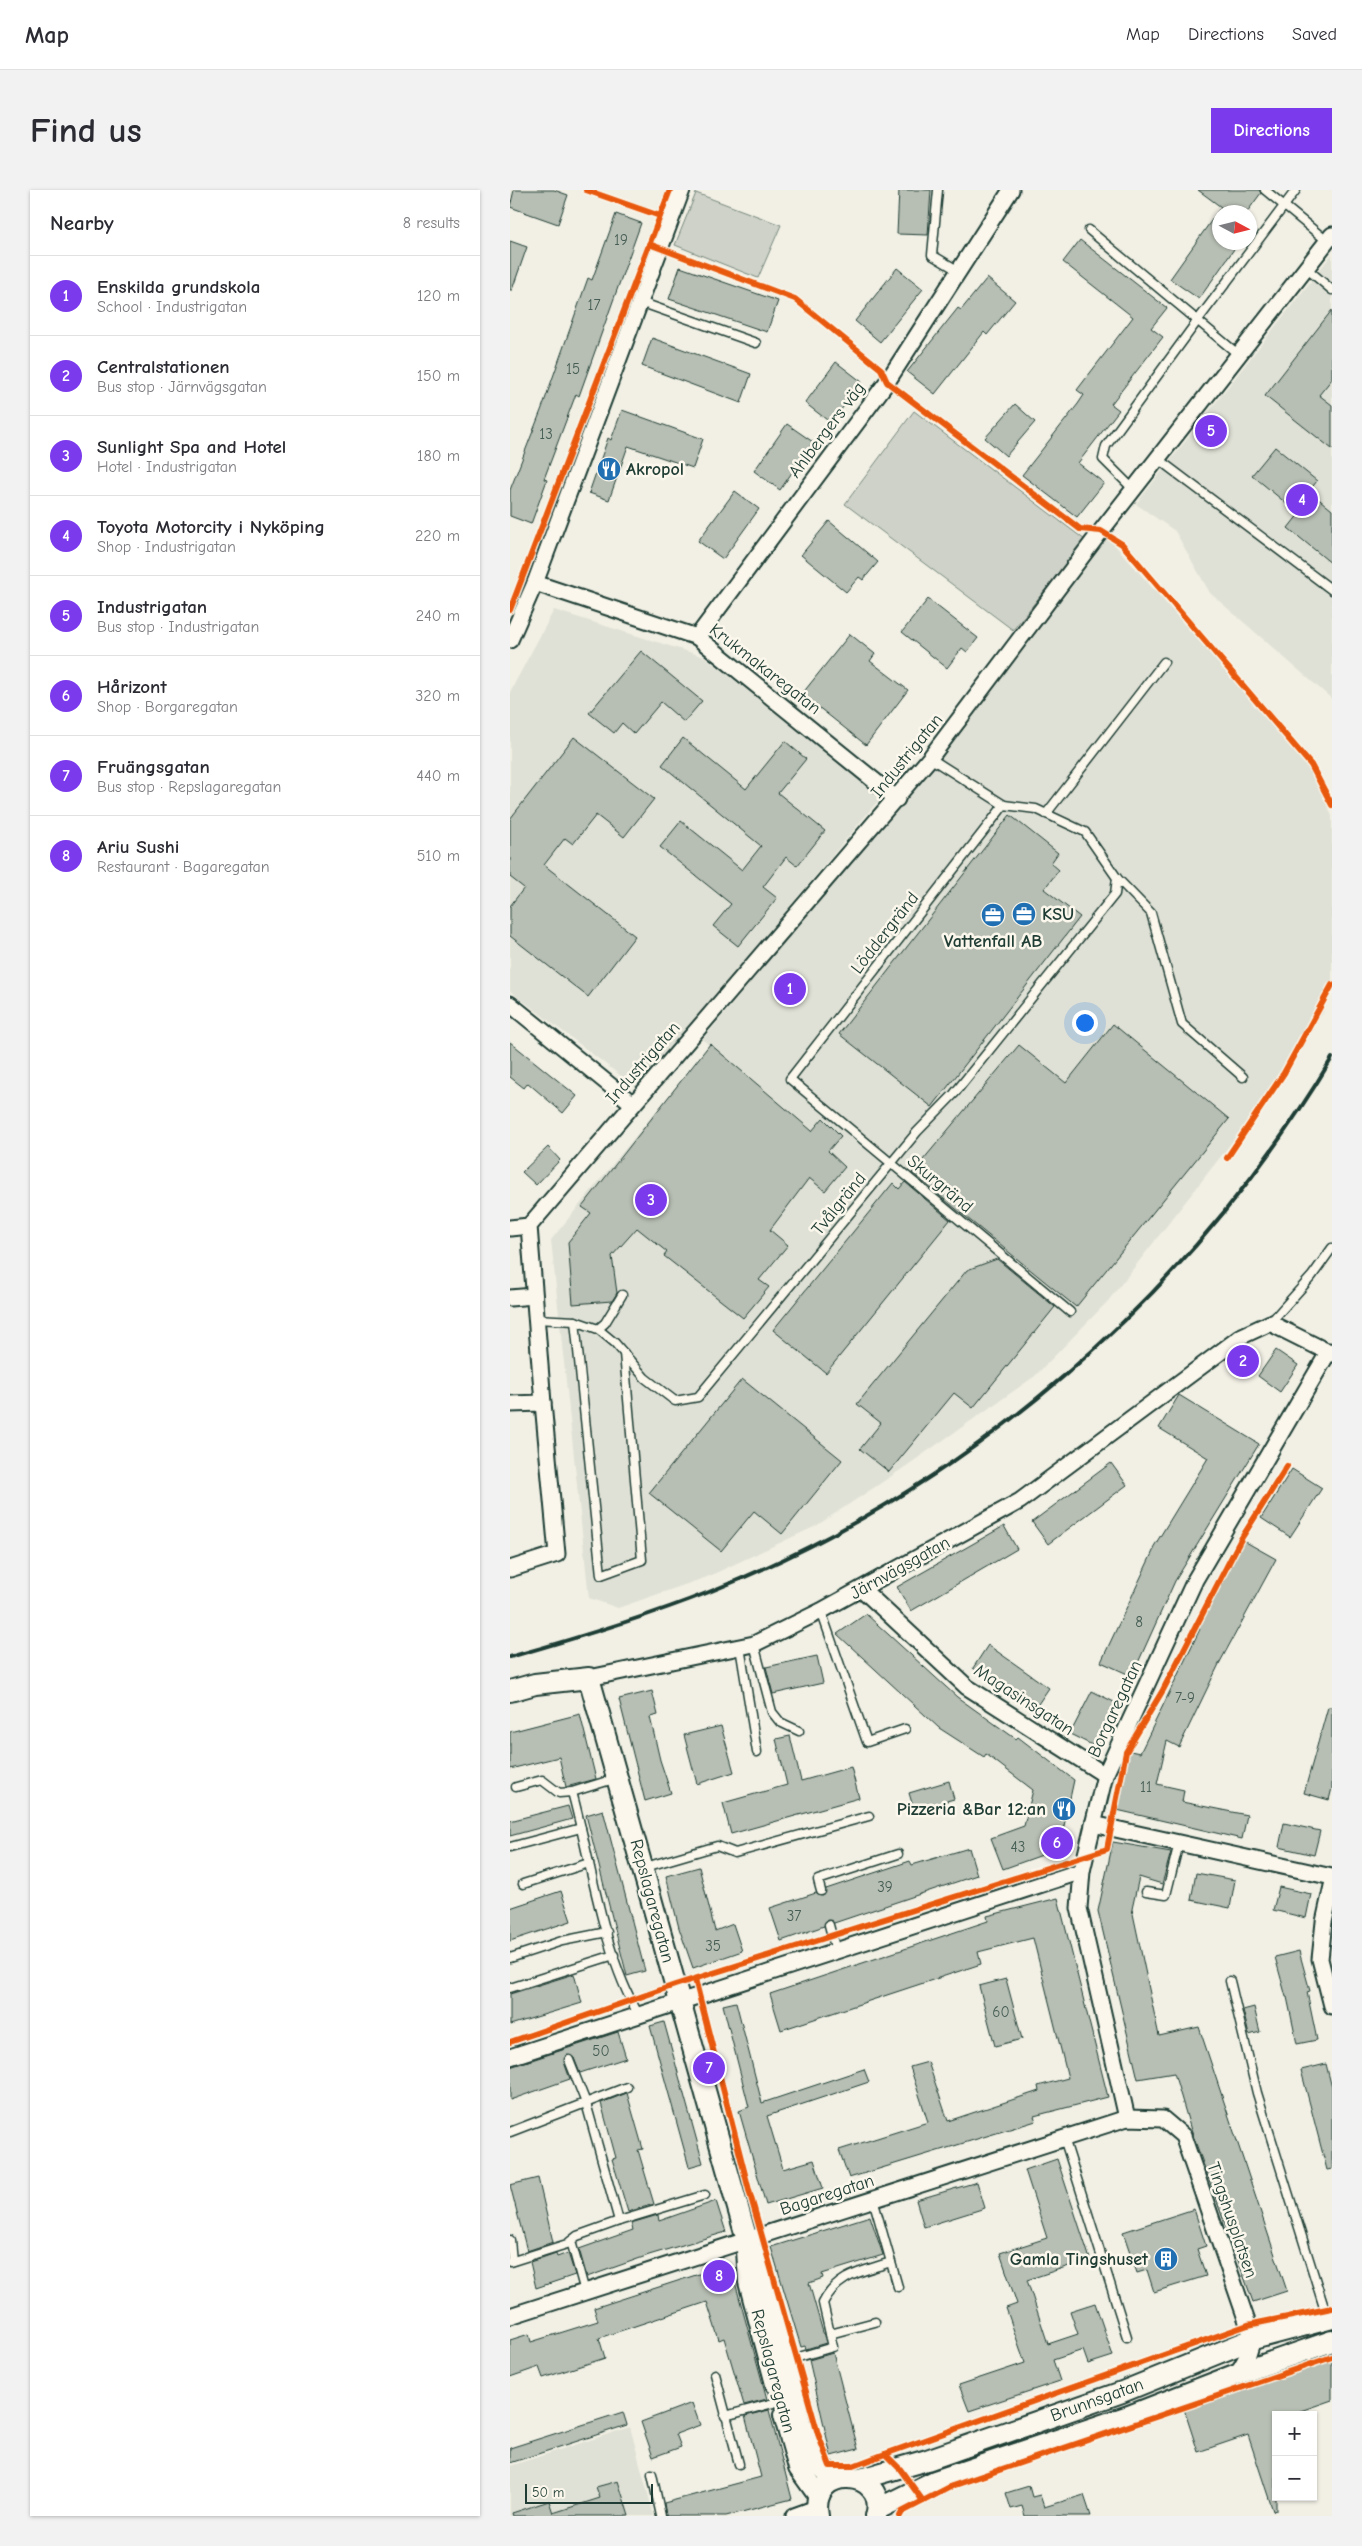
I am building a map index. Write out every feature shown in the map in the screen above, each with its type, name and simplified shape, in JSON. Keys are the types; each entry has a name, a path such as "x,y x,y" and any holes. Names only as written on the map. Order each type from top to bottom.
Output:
{"main road":[{"name":"Järnvägsgatan","path":"510,1690 535,1684 589,1678"},
{"name":"Repslagaregatan","path":"589,1678 747,2240 763,2276 800,2423 813,2458 835,2479"},
{"name":"Repslagaregatan","path":"747,2240 748,2282 799,2468 818,2507"},
{"name":"Brunnsgatan","path":"835,2479 848,2477 860,2480 927,2460 1122,2392 1253,2339 1330,2319"},
{"name":"Brunnsgatan","path":"877,2513 935,2481 1130,2416 1237,2374 1332,2341"},
{"path":"818,2507 827,2485 835,2479"},
{"path":"860,2480 875,2494 877,2513"}],"street":[{"path":"510,640 535,583 682,190"},
{"name":"Ahlbergers väg","path":"697,637 887,382 1010,190"},
{"name":"Industrigatan","path":"529,1226 897,799 1330,238"},
{"name":"Krukmakaregatan","path":"535,583 697,637 897,799"},
{"path":"510,1004 633,1104"},
{"path":"510,1228 529,1226 557,1554 510,1569"},
{"path":"510,1298 534,1296"},
{"path":"1270,1323 1330,1352"},
{"name":"Järnvägsgatan","path":"589,1678 747,1645 820,1611 1020,1501 1242,1336 1270,1323"},
{"name":"Borgaregatan","path":"1127,2118 1079,1908 1082,1871 1104,1775 1195,1580 1330,1352"},
{"path":"510,1404 543,1403"},
{"name":"Magasinsgatan","path":"862,1589 967,1688 1104,1775"},
{"path":"1093,1824 1332,1877"},
{"path":"510,2057 1082,1871"},
{"path":"1332,1886 1324,1922 1320,1958 1332,2006"},
{"name":"Bagaregatan","path":"510,2316 1127,2118"},
{"name":"Tingshusplatsen","path":"1127,2118 1163,2119 1183,2136 1253,2339"},
{"path":"1237,2374 1248,2355 1253,2339"},
{"path":"794,2516 818,2507"}],"lane":[{"path":"938,190 932,255 959,270"},
{"path":"1264,190 1330,238"},
{"path":"1134,490 1103,459 1106,446 1296,190"},
{"path":"1089,230 1239,354"},
{"path":"1306,268 1332,290"},
{"path":"640,302 756,343"},
{"path":"1158,459 1332,590"},
{"path":"1046,814 1164,662"},
{"path":"930,758 1004,806 1036,810 1085,832 1117,878 1151,913 1182,1024 1243,1077"},
{"name":"Löddergränd","path":"790,1079 1004,806"},
{"name":"Tvålgränd","path":"536,1319 575,1321 598,1329 624,1353 645,1378 675,1401 698,1397 917,1132 954,1094 1115,894 1117,878"},
{"name":"Skurgränd","path":"790,1079 1070,1312"},
{"path":"1270,1323 1312,1276 1332,1248"},
{"path":"598,1329 605,1323 622,1295"},
{"path":"575,1321 601,1575 642,1560 624,1353"},
{"path":"820,1611 868,1742 905,1729"},
{"path":"747,1645 772,1712 780,1722 799,1731"},
{"path":"747,1645 757,1752"},
{"path":"516,1786 542,1780 559,1793 572,1792 618,1778"},
{"path":"572,1792 607,1932 630,2000 639,2015"},
{"path":"642,1868 718,1846 735,1853 869,1816"},
{"path":"510,1847 581,1828"},
{"path":"1146,1892 1166,1894 1179,1843"},
{"path":"821,1891 818,1880 898,1854"},
{"path":"523,1884 589,1863"},
{"path":"829,1924 836,1951"},
{"path":"510,1958 562,1941 607,1932"},
{"path":"510,1988 614,1955"},
{"path":"1230,1981 1257,2093 1330,2319"},
{"path":"569,2060 586,2103 619,2221"},
{"path":"510,2132 628,2087"},
{"path":"1064,2138 1127,2337"},
{"path":"510,2240 511,2262 571,2241 577,2236 619,2221 705,2195"},
{"path":"873,2200 898,2287"},
{"path":"571,2241 585,2292"},
{"path":"784,2362 833,2347 823,2303 830,2290 844,2277 891,2262"},
{"path":"830,2334 875,2322"},
{"path":"715,2374 739,2464"},
{"path":"726,2416 781,2401"},
{"path":"652,2474 662,2516"}],"shaded area":[{"path":"696,193 781,225 758,278 675,245"},
{"path":"1332,254 1332,699 1210,593 1175,531 1136,504"},
{"path":"914,411 1085,540 1013,630 845,504"},
{"path":"1107,536 1311,769 1332,816 1332,982 1323,1013 1232,1142 1108,1301 1035,1376 899,1471 816,1526 707,1577 618,1608 589,1598 551,1240 709,1046 703,1039 815,905"},
{"path":"554,610 705,657 882,796 638,1089 510,991 510,692"},
{"path":"630,2427 654,2516 510,2516 510,2466"}],"building":[{"path":"514,190 554,190 568,195 558,224 510,207"},
{"path":"899,190 931,190 928,235 897,234"},
{"path":"1198,190 1259,190 1261,193 1252,205 1218,205"},
{"path":"616,214 641,223 579,396 576,394 544,479 547,480 531,524 510,516 510,490 542,408 588,278 592,280"},
{"path":"1212,220 1212,250 1233,250 1199,299 1170,279"},
{"path":"1080,240 1167,308 1151,328 1163,337 1111,404 1119,410 1078,463 1104,483 1077,517 1022,475 1078,404 1084,395 1077,390 1133,317 1063,262"},
{"path":"510,241 527,247 512,290 510,290"},
{"path":"680,267 778,301 767,332 669,299"},
{"path":"897,268 923,289 880,342 855,321"},
{"path":"987,278 1015,301 987,335 984,332 935,394 907,372 958,308 961,310"},
{"path":"1332,310 1332,379 1319,395 1332,405 1332,449 1265,396"},
{"path":"652,338 751,374 741,403 642,366"},
{"path":"836,362 862,382 831,423 805,403"},
{"path":"1015,404 1035,422 1006,456 985,438"},
{"path":"622,410 703,439 693,468 628,446 609,500 589,493 608,438 611,440"},
{"path":"787,424 813,442 780,490 754,471"},
{"path":"1275,447 1317,481 1309,491 1332,510 1332,564 1288,528 1299,514 1252,475"},
{"path":"735,491 759,509 723,559 698,541"},
{"path":"829,521 878,562 863,580 859,577 846,592 801,555"},
{"path":"928,599 978,638 967,652 962,648 947,668 902,632"},
{"path":"850,634 875,654 870,661 908,690 866,745 802,694"},
{"path":"641,651 702,701 684,722 661,702 634,734 622,723 614,733 589,713"},
{"path":"574,737 654,799 624,837 596,815 573,844 565,838 544,865 635,936 588,997 510,936 510,906 524,888 510,877 510,819"},
{"path":"683,738 746,789 785,741 806,759 778,793 825,831 797,866 786,857 763,887 777,898 738,946 713,926 731,904 660,847 681,821 742,870 761,846 662,765"},
{"path":"1010,815 1058,853 1051,863 1059,870 1044,889 1080,917 932,1107 839,1034"},
{"path":"1113,1024 1229,1119 1076,1307 912,1173 1019,1045 1066,1083"},
{"path":"510,1042 577,1096 563,1113 528,1083 524,1088 510,1077"},
{"path":"710,1044 812,1131 823,1118 841,1136 828,1151 845,1167 825,1191 809,1178 770,1230 788,1245 759,1280 769,1287 743,1318 664,1256 667,1252 637,1228 612,1256 617,1293 612,1301 573,1304 568,1242 591,1213 582,1207"},
{"path":"548,1147 560,1160 536,1185 522,1172"},
{"path":"905,1182 950,1220 826,1373 773,1330 893,1183 899,1189"},
{"path":"997,1259 1055,1307 973,1408 954,1393 889,1472 860,1449 881,1423 857,1404 967,1270"},
{"path":"1276,1350 1298,1365 1280,1392 1258,1376"},
{"path":"742,1379 842,1460 782,1534 754,1511 721,1551 649,1493"},
{"path":"1179,1395 1259,1444 1175,1581 1132,1676 1101,1662 1153,1548 1208,1458 1159,1428"},
{"path":"1111,1463 1127,1485 1048,1544 1032,1522"},
{"path":"1292,1469 1322,1488 1290,1537 1261,1518"},
{"path":"1004,1526 1017,1549 911,1611 897,1587"},
{"path":"1244,1541 1276,1559 1220,1662 1179,1747 1167,1741 1157,1784 1184,1790 1182,1802 1247,1815 1242,1839 1117,1810 1130,1751 1140,1753 1200,1629 1197,1627"},
{"path":"866,1614 957,1697 1016,1739 1018,1737 1074,1780 1059,1849 1003,1869 991,1838 1024,1826 1033,1790 986,1754 984,1757 939,1728 837,1634"},
{"path":"988,1645 1049,1688 1034,1710 973,1668"},
{"path":"817,1656 823,1683 773,1694 766,1667"},
{"path":"652,1691 658,1715 650,1717 660,1760 671,1793 645,1801 619,1699"},
{"path":"1092,1691 1118,1704 1096,1747 1070,1734"},
{"path":"1328,1707 1332,1707 1332,1788 1329,1800 1304,1793"},
{"path":"580,1714 596,1779 566,1787 559,1757 510,1769 510,1732"},
{"path":"721,1726 734,1772 697,1784 684,1735"},
{"path":"790,1736 801,1781 851,1767 859,1798 731,1834 723,1803 787,1785 776,1739"},
{"path":"949,1781 954,1799 914,1810 909,1793"},
{"path":"568,1806 572,1819 510,1836 510,1821"},
{"path":"603,1810 645,1971 627,1976 586,1815"},
{"path":"1284,1823 1320,1831 1314,1855 1279,1847"},
{"path":"1113,1842 1171,1852 1162,1884 1139,1877 1132,1909 1159,2036 1199,2027 1287,2291 1253,2302 1190,2127 1174,2073 1138,2079 1098,1911"},
{"path":"969,1848 977,1875 834,1923 827,1920 824,1926 781,1941 770,1908 816,1893 823,1896 826,1889 910,1861 912,1865"},
{"path":"699,1867 715,1931 733,1924 742,1951 693,1968 679,1928 666,1876"},
{"path":"1196,1873 1235,1880 1230,1908 1191,1900"},
{"path":"1279,1887 1311,1894 1306,1918 1273,1910"},
{"path":"561,1891 571,1921 510,1941 510,1908"},
{"path":"1058,1898 1108,2097 1034,2116 1036,2121 849,2178 839,2150 928,2122 910,2067 928,2062 948,2121 1039,2091 1038,2086 1068,2078 1033,1938 978,1952 981,1964 781,2030 770,1994 988,1921 987,1916"},
{"path":"1299,1951 1310,1991 1307,1992 1317,2040 1297,2044 1287,1997 1275,1957"},
{"path":"574,1974 582,2003 510,2025 510,1994"},
{"path":"1006,1979 1022,2039 995,2046 979,1986"},
{"path":"736,2002 762,2103 864,2069 869,2082 767,2116 783,2169 814,2160 823,2188 766,2205 739,2111 749,2107 723,2005"},
{"path":"1254,2007 1260,2032 1249,2035 1243,2010"},
{"path":"664,2022 703,2163 689,2167 650,2026"},
{"path":"618,2032 626,2058 580,2073 574,2058 567,2055 564,2062 570,2079 510,2100 510,2067"},
{"path":"1326,2064 1332,2088 1332,2169 1327,2170 1301,2070"},
{"path":"627,2093 643,2149 638,2150 654,2204 628,2212 612,2159 616,2158 601,2103"},
{"path":"1057,2159 1090,2259 1027,2280 1048,2344 1078,2334 1070,2311 1095,2303 1113,2356 1088,2364 1083,2350 1053,2360 1060,2381 969,2411 959,2385 1025,2363 1006,2308 1017,2304 1000,2253 1047,2238 1025,2170"},
{"path":"538,2178 553,2242 527,2251 510,2185"},
{"path":"977,2182 985,2208 924,2227 916,2200"},
{"path":"716,2201 726,2232 649,2255 587,2277 579,2249 633,2230 631,2223 658,2215 659,2221"},
{"name":"Gamla Tingshuset","path":"1194,2209 1206,2246 1197,2249 1206,2276 1154,2292 1147,2270 1137,2273 1123,2232"},
{"path":"870,2216 883,2255 822,2274 823,2278 809,2283 826,2343 806,2349 805,2346 801,2347 771,2247"},
{"path":"556,2253 557,2257 568,2253 575,2275 536,2288 530,2262"},
{"path":"730,2264 767,2399 744,2405 724,2338 719,2340 707,2302 599,2338 605,2358 543,2378 539,2367 510,2377 510,2340 529,2334 531,2342 598,2321 594,2308"},
{"path":"833,2353 858,2449 831,2456 809,2360"},
{"path":"1332,2359 1332,2400 1300,2411 1272,2411 1272,2501 1276,2501 1276,2510 1273,2511 1248,2435 1198,2452 1184,2409"},
{"path":"692,2403 700,2425 676,2434 681,2447 653,2457 641,2422"},
{"path":"769,2410 792,2499 726,2516 666,2516 664,2503 761,2477 745,2416"},
{"path":"623,2412 627,2425 510,2463 510,2448"},
{"path":"618,2481 629,2516 513,2516 512,2513 549,2501 553,2513 600,2498 596,2487"},
{"path":"1029,2486 1032,2497 1040,2495 1044,2507 1084,2495 1091,2516 1025,2516 1022,2506 1011,2509 1006,2493"}],"railway":[{"path":"510,1657 610,1627 685,1601 805,1549 896,1498 983,1440 1064,1376 1141,1305 1211,1228 1275,1145 1332,1058"}],"cycle path":[{"path":"586,190 660,216"},
{"path":"510,610 670,190"},
{"path":"649,244 795,299 881,369 887,382 1080,529 1101,531 1122,544 1311,765 1332,805"},
{"path":"1227,1158 1284,1073 1332,985"},
{"path":"510,2042 675,1985 1107,1849 1126,1752 1163,1690 1241,1539 1287,1466"},
{"path":"695,1979 750,2194 818,2434 830,2466 853,2466 885,2454 900,2469 923,2501"},
{"path":"885,2454 1248,2325 1332,2308"},
{"path":"900,2516 902,2512 952,2486 1332,2357"}],"place":[{"name":"Industrigatan","path":"1211,431"},
{"name":"Akropol","path":"609,469"},
{"name":"Toyota Motorcity i Nyköping","path":"1302,500"},
{"name":"KSU","path":"1024,914"},
{"name":"Vattenfall AB","path":"993,915"},
{"name":"Enskilda grundskola","path":"790,989"},
{"name":"Sunlight Spa and Hotel","path":"651,1200"},
{"name":"Centralstationen","path":"1243,1361"},
{"name":"Pizzeria &Bar 12:an","path":"1064,1809"},
{"name":"Hårizont","path":"1057,1843"},
{"name":"Fruängsgatan","path":"709,2068"},
{"name":"Gamla Tingshuset","path":"1166,2259"},
{"name":"Ariu Sushi","path":"719,2276"}]}
